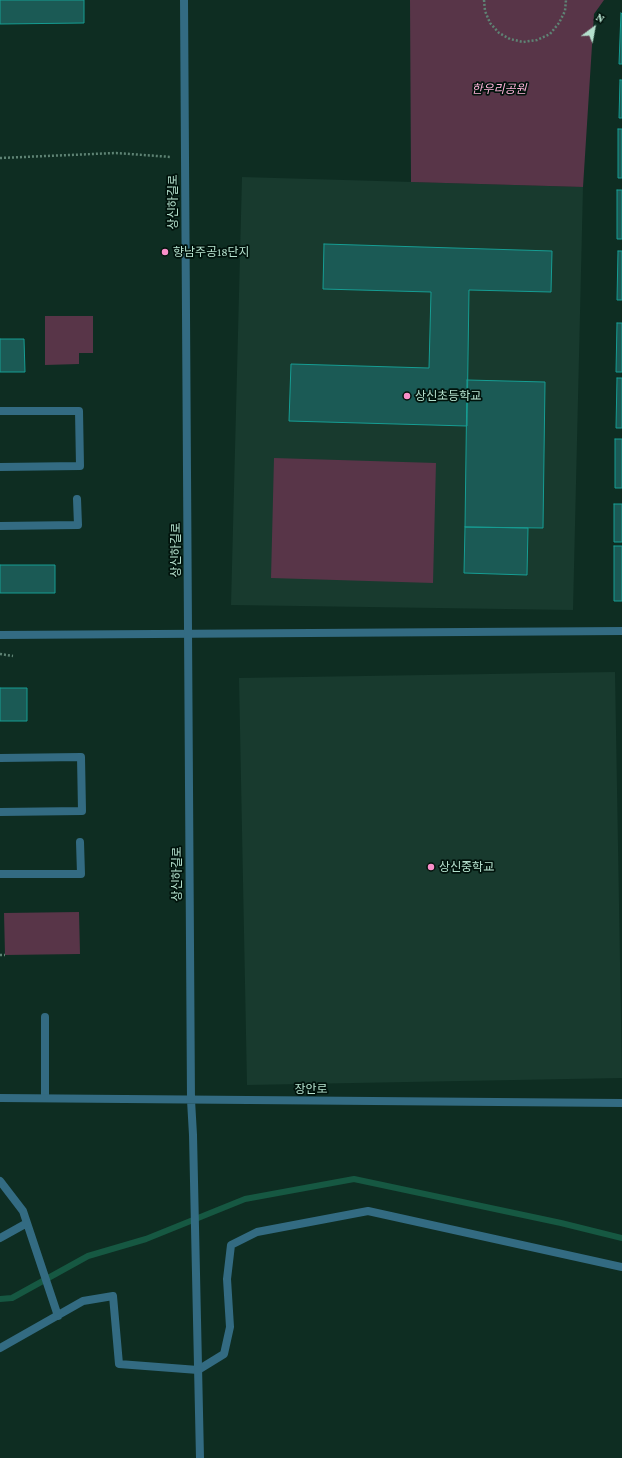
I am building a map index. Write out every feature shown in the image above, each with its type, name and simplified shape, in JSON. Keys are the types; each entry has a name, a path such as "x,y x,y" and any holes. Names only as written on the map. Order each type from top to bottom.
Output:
{"street":[{"name":"상신하길로","path":"184,0 191,1100 200,1458"},
{"path":"0,411 79,411 80,466 0,467"},
{"path":"0,526 78,525 77,499"},
{"path":"0,634 622,632"},
{"path":"0,758 81,757 82,811 0,812"},
{"path":"0,874 81,874 80,842"},
{"path":"44,1017 45,1098"},
{"name":"장안로","path":"0,1098 622,1103"},
{"path":"0,1181 23,1211 58,1316"},
{"path":"0,1348 83,1301 113,1296 119,1364 198,1370 224,1354 230,1327 227,1279 231,1245 257,1232 368,1211 622,1267"},
{"path":"0,1238 27,1223"}],"path":[{"path":"484,0 485,11 490,23 499,33 510,39 523,42 537,40 550,34 559,23 565,11 566,0"},
{"path":"0,158 116,153 185,158"},
{"path":"0,654 13,656"},
{"path":"0,955 5,955"}],"shaded area":[{"name":"상신초등학교","path":"242,177 583,187 573,610 231,605"},
{"name":"상신중학교","path":"615,672 622,1078 247,1085 239,678"}],"green space":[{"name":"한우리공원","path":"410,0 604,0 594,14 583,187 411,182"},
{"path":"45,316 93,316 93,353 79,353 79,364 45,365"},
{"path":"274,458 436,463 433,583 271,578"},
{"path":"79,912 80,954 5,955 4,913"}],"building":[{"path":"0,0 84,0 84,23 0,24"},
{"path":"621,13 622,64 619,64"},
{"path":"620,80 622,80 622,118 619,118"},
{"path":"618,129 622,129 622,178 618,178"},
{"path":"617,190 622,190 622,239 617,239"},
{"path":"324,244 552,251 551,292 469,290 467,426 289,421 291,364 429,368 431,292 323,289"},
{"path":"618,251 622,251 622,300 617,300"},
{"path":"617,323 622,323 622,372 616,372"},
{"path":"0,339 24,339 25,372 0,372"},
{"path":"617,378 622,378 622,428 616,428"},
{"path":"467,380 545,382 543,528 465,527"},
{"path":"615,439 622,439 622,488 615,488"},
{"path":"614,504 622,504 622,542 614,542"},
{"path":"465,527 528,528 527,575 464,573"},
{"path":"614,546 622,546 622,601 614,601"},
{"path":"0,565 55,565 55,593 0,593"},
{"path":"0,688 27,688 27,721 0,721"}],"waterway":[{"path":"0,1299 12,1298 88,1256 146,1239 245,1199 354,1179 561,1223 622,1238"}],"place":[{"name":"향남주공18단지","path":"165,252"},
{"name":"상신초등학교","path":"407,396"},
{"name":"상신중학교","path":"431,867"}]}
